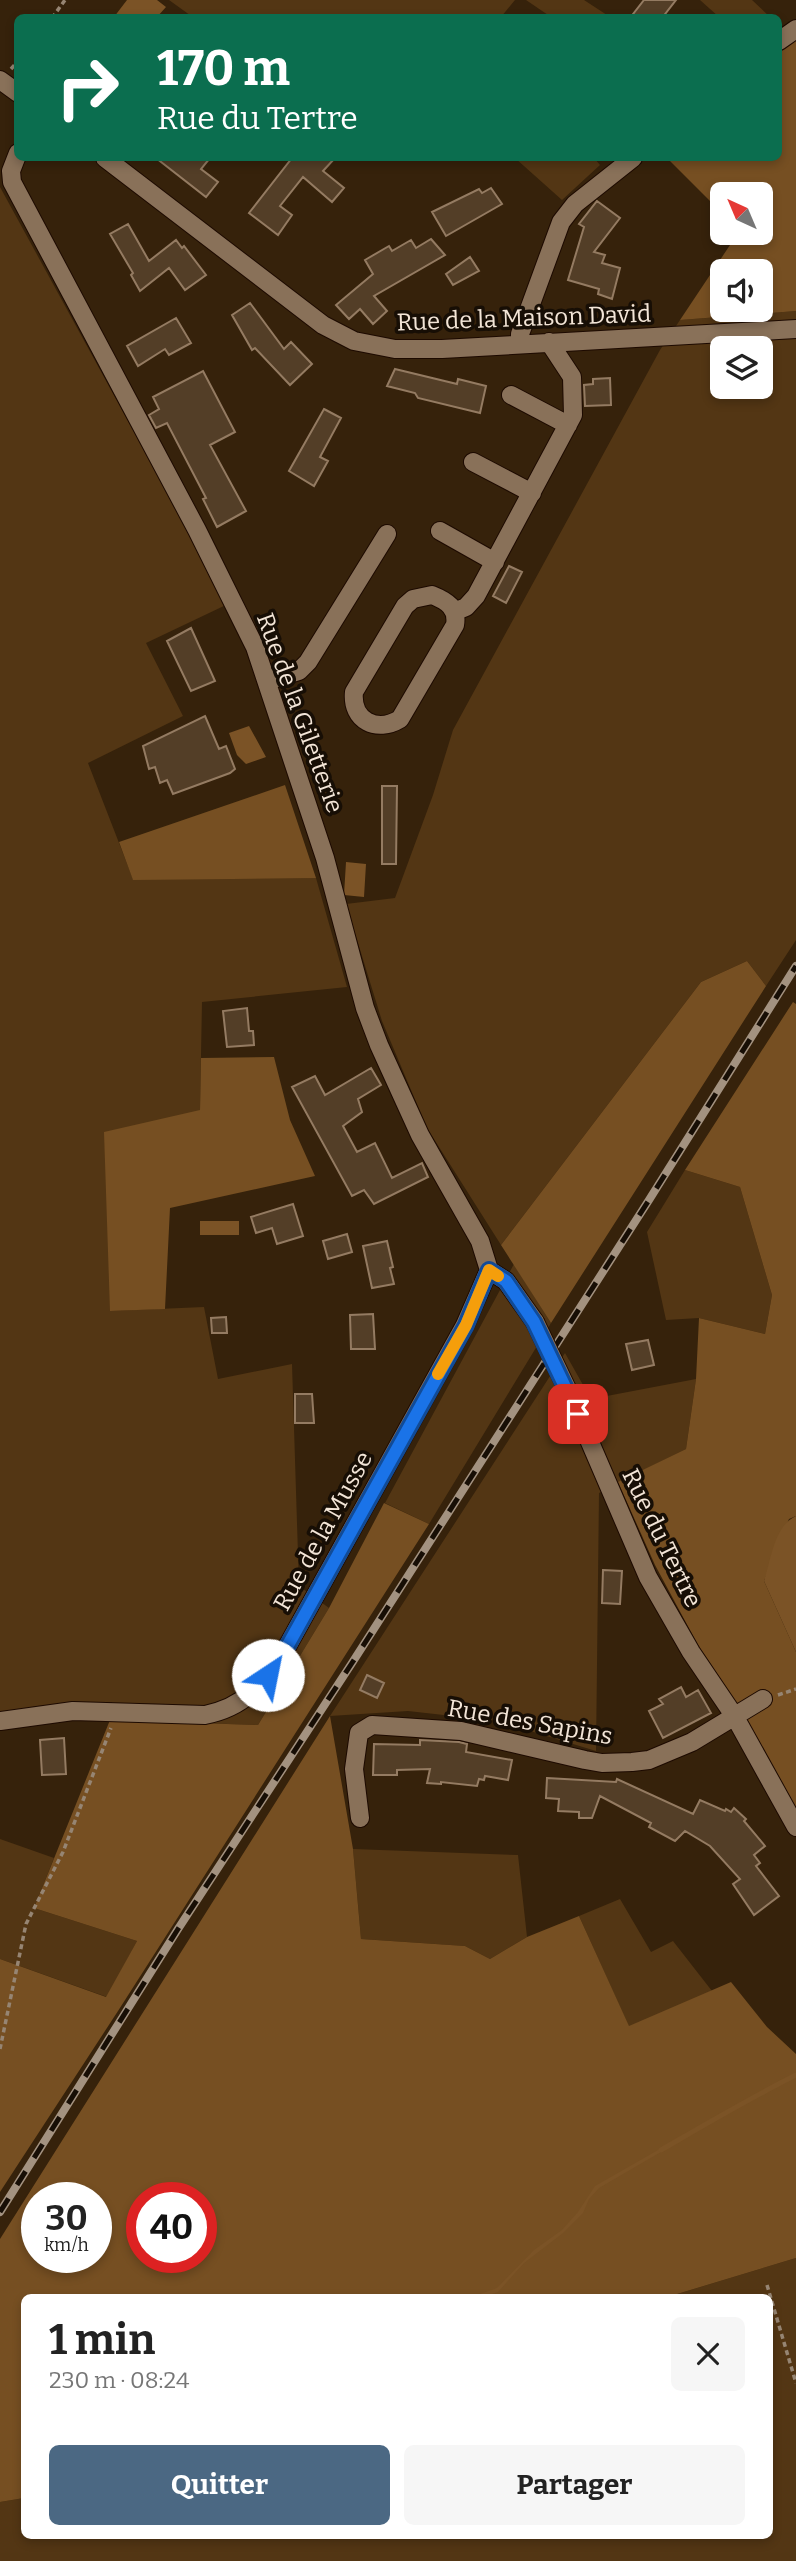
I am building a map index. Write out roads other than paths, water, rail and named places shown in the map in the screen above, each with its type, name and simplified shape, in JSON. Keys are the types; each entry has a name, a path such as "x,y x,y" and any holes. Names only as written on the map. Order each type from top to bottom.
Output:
{"street":[{"name":"Rue de la Giletterie","path":"14,159 12,182 228,589 255,647 325,858 365,1008 420,1135 480,1241 489,1270"},
{"name":"Rue de la Maison David","path":"109,161 323,325 354,341 395,349 796,329"},
{"path":"520,344 520,334 561,222 575,204 629,161"},
{"path":"454,612 466,607 477,596 573,415 572,377 549,342"},
{"path":"511,395 568,425"},
{"path":"473,462 532,493"},
{"path":"440,531 495,562"},
{"path":"267,681 299,671 308,663 387,534"},
{"path":"432,595 444,600 454,612 455,625 400,719 379,726 367,722 359,715 353,702 354,692 405,606 413,599 432,595"},
{"name":"Rue du Tertre","path":"489,1270 506,1281 534,1322 568,1391 648,1577 691,1652 734,1717 796,1828"},
{"name":"Rue de la Musse","path":"0,1721 73,1711 205,1715 224,1711 254,1692 288,1645 466,1325 489,1270"},
{"name":"Rue des Sapins","path":"359,1818 354,1769 359,1733 372,1725 461,1731 585,1760 617,1763 649,1759 671,1751 763,1699"}],"waterway":[{"path":"661,2150 796,2075"}],"railway":[{"path":"0,2212 178,1929 352,1663 796,966"}]}
